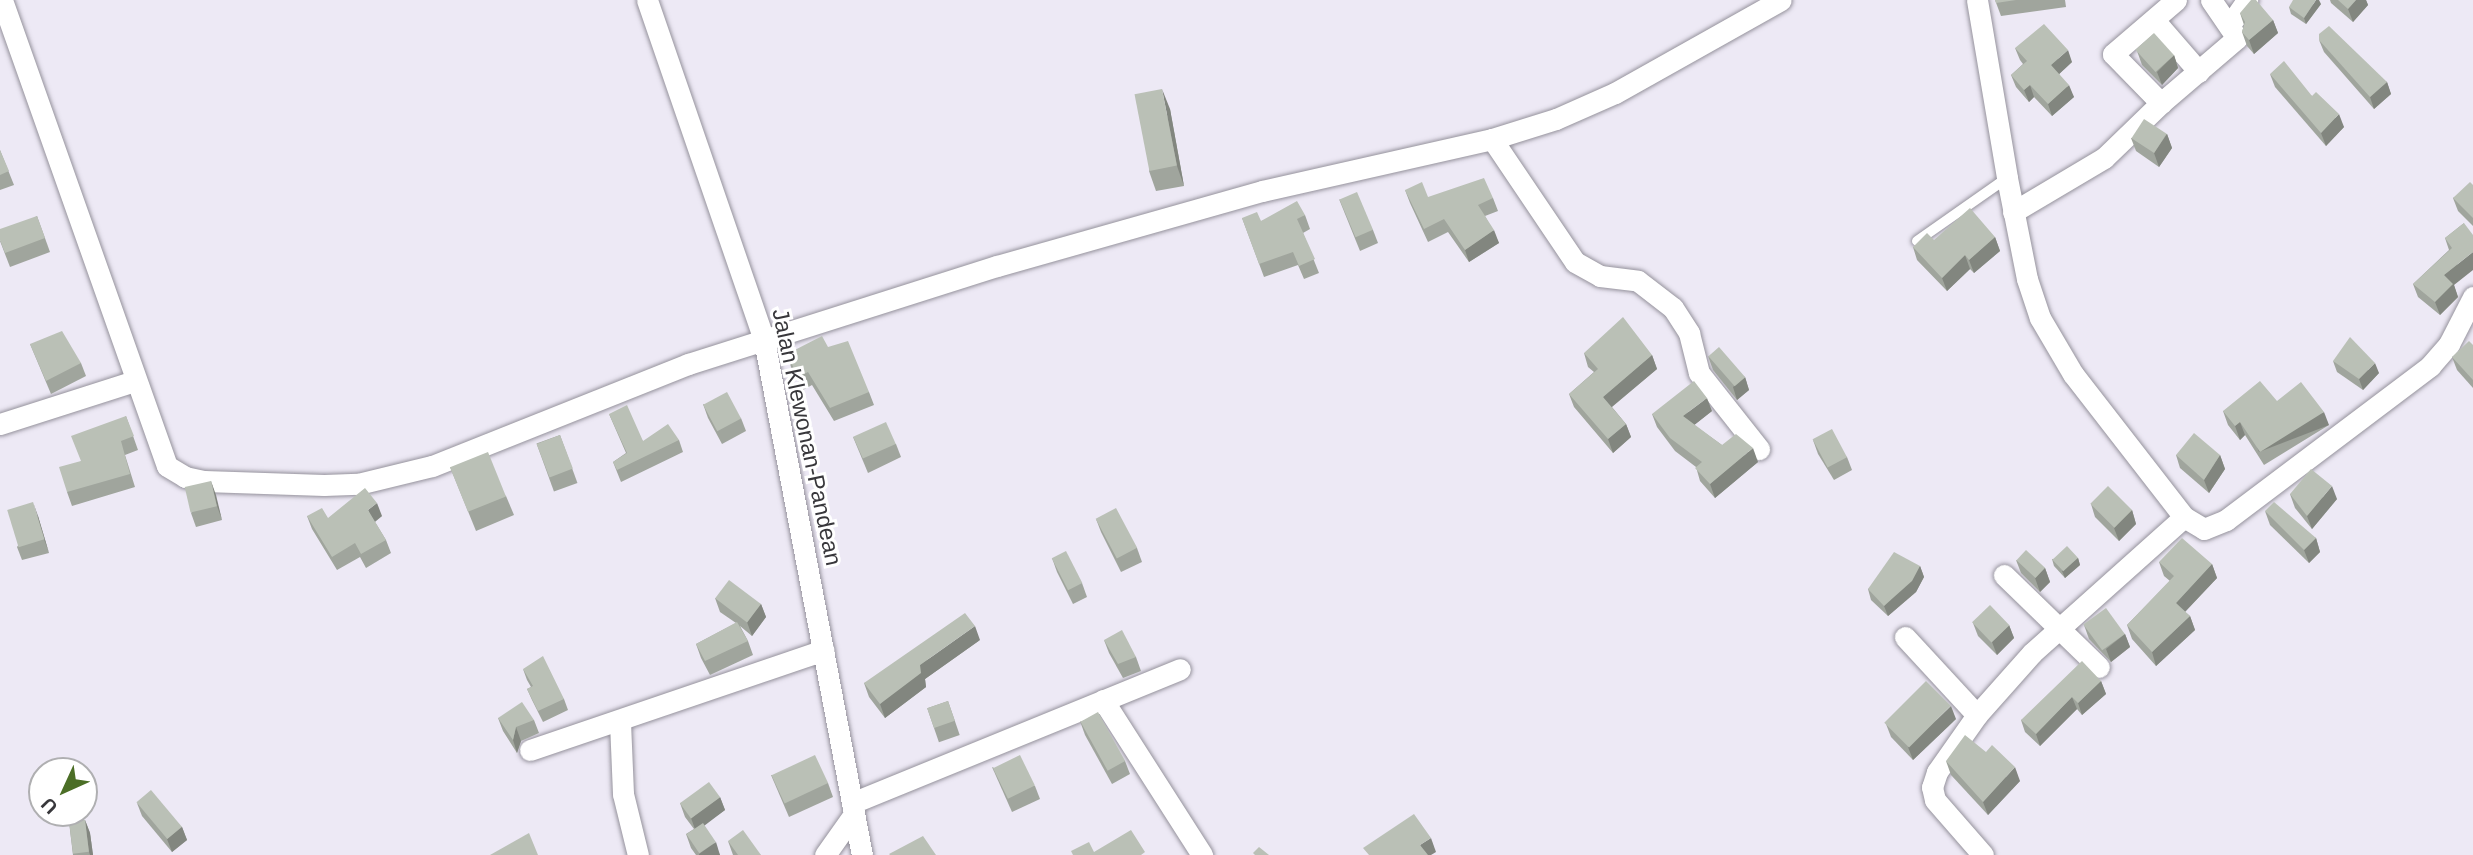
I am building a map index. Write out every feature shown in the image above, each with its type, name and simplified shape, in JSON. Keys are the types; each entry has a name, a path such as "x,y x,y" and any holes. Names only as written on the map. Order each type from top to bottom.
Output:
{"street":[{"path":"2,0 161,456 173,472 232,483 358,485 432,466 688,364 997,266 1262,191 1492,139 1556,119 1615,93 1781,0"},
{"name":"Jalan Klewonan-Pandean","path":"647,0 764,340 862,855"},
{"path":"1977,0 2027,279 2053,343 2184,517 2204,529 2227,520 2430,366 2449,345 2473,297"},
{"path":"2161,103 2113,54 2155,21 2176,0"},
{"path":"2013,212 2104,158 2161,103 2237,38 2211,0"},
{"path":"2229,26 2247,0"},
{"path":"2155,21 2199,72"},
{"path":"1492,139 1575,262 1600,276 1639,281 1673,308 1689,333 1699,373 1759,449"},
{"path":"0,424 135,381"},
{"path":"1983,855 1941,810 1932,787 1937,772 1977,716 2060,628 2184,517"},
{"path":"2004,575 2099,667"},
{"path":"1905,637 1977,716"},
{"path":"530,750 620,722 823,650"},
{"path":"825,855 853,808 1180,669"},
{"path":"1103,700 1202,855"},
{"path":"620,722 623,794 638,855"}],"lane":[{"path":"1917,242 2007,178"}],"building":[{"path":"1995,0 2016,0 1996,3"},
{"path":"2251,0 2256,0 2273,20 2249,40 2242,32 2245,22 2240,13"},
{"path":"2293,0 2316,0 2304,18 2289,7"},
{"path":"2338,0 2356,0 2348,9"},
{"path":"2044,24 2068,50 2051,65 2069,85 2048,104 2030,85 2024,90 2011,75 2027,61 2015,48"},
{"path":"2329,26 2387,82 2370,97 2319,40 2319,34"},
{"path":"2154,33 2174,55 2155,72 2135,50"},
{"path":"2284,61 2312,96 2316,92 2339,114 2321,133 2270,74"},
{"path":"1162,89 1177,166 1149,171 1135,94"},
{"path":"2144,119 2167,134 2154,153 2131,138"},
{"path":"0,150 9,171 0,175"},
{"path":"1484,178 1493,198 1478,205 1494,230 1465,250 1444,219 1424,229 1405,190 1422,182 1428,197"},
{"path":"2470,182 2473,185 2473,218 2453,198"},
{"path":"1357,192 1373,230 1356,237 1340,199"},
{"path":"1297,201 1305,215 1297,219 1315,259 1299,266 1293,252 1259,264 1242,218 1257,212 1261,221"},
{"path":"1970,208 1995,237 1969,260 1965,255 1942,278 1913,247 1927,233 1934,240"},
{"path":"37,216 45,238 5,253 0,240 0,229"},
{"path":"2464,223 2473,235 2473,252 2444,275 2453,284 2435,302 2413,284 2452,248 2445,238"},
{"path":"1623,317 1652,355 1603,397 1626,424 1608,439 1569,394 1598,369 1584,353"},
{"path":"62,331 81,363 46,381 30,344"},
{"path":"822,336 828,347 848,341 869,392 830,408 808,372 798,377 787,354"},
{"path":"2350,337 2375,363 2359,379 2333,361"},
{"path":"2469,341 2473,345 2473,380 2452,357"},
{"path":"1719,347 1745,377 1735,386 1708,356"},
{"path":"1694,381 1707,398 1683,416 1722,445 1736,434 1753,448 1710,484 1695,468 1702,462 1670,438 1652,414"},
{"path":"2260,381 2277,401 2301,382 2324,412 2260,452 2240,422 2235,426 2223,411"},
{"path":"727,392 741,418 717,431 703,405"},
{"path":"627,405 643,441 668,424 679,440 617,470 613,462 627,453 609,414"},
{"path":"126,416 134,436 121,441 130,474 67,492 59,467 81,461 71,436"},
{"path":"886,422 896,444 863,459 853,437"},
{"path":"1832,429 1847,457 1828,468 1813,439"},
{"path":"2194,433 2220,455 2204,480 2176,455"},
{"path":"560,435 573,469 550,478 537,444"},
{"path":"488,452 506,497 468,512 450,467"},
{"path":"2311,469 2332,486 2307,516 2290,494"},
{"path":"211,481 217,506 191,512 185,487"},
{"path":"2108,486 2132,510 2114,528 2090,504"},
{"path":"365,488 377,503 368,510 386,540 361,554 355,543 332,557 307,516 322,508 328,518"},
{"path":"33,502 44,539 19,547 7,510"},
{"path":"2274,502 2316,538 2304,550 2265,511"},
{"path":"1116,508 1137,548 1117,559 1096,519"},
{"path":"2182,538 2212,564 2176,603 2190,616 2152,652 2127,625 2174,576 2159,562"},
{"path":"2067,546 2078,558 2063,571 2052,560"},
{"path":"2026,550 2045,568 2035,578 2016,560"},
{"path":"1066,551 1082,583 1068,590 1052,558"},
{"path":"1894,552 1920,566 1912,581 1884,606 1868,589"},
{"path":"729,580 761,604 747,622 715,598"},
{"path":"1990,605 2009,625 1991,643 1972,622"},
{"path":"2106,608 2125,634 2102,650 2083,624"},
{"path":"965,613 975,626 920,665 921,673 880,704 864,683"},
{"path":"737,622 748,641 705,661 696,644"},
{"path":"1122,630 1136,657 1118,664 1104,640"},
{"path":"543,656 564,699 538,711 527,689 533,686 523,669"},
{"path":"2082,661 2101,681 2078,703 2072,697 2036,734 2021,720"},
{"path":"1926,681 1951,706 1909,747 1884,723"},
{"path":"948,701 955,721 934,728 927,708"},
{"path":"522,702 534,720 516,727 513,740 498,718"},
{"path":"1098,712 1125,761 1108,771 1081,722"},
{"path":"1965,735 1986,752 1992,745 2015,767 1983,802 1946,761"},
{"path":"815,755 828,783 785,803 771,775"},
{"path":"1020,755 1035,786 1008,799 993,768"},
{"path":"709,782 720,797 691,819 680,803"},
{"path":"151,790 182,827 167,839 136,802"},
{"path":"1414,814 1431,838 1420,845 1428,855 1369,855 1363,848"},
{"path":"703,823 716,842 699,853 686,834"},
{"path":"70,827 86,827 89,852 73,854"},
{"path":"743,830 761,855 738,855 728,841"},
{"path":"1131,830 1145,852 1141,855 1073,855 1071,851 1089,842 1094,852"},
{"path":"529,833 538,855 490,855"},
{"path":"923,836 936,855 889,854"},
{"path":"1259,847 1269,855 1255,855 1253,853"}]}
